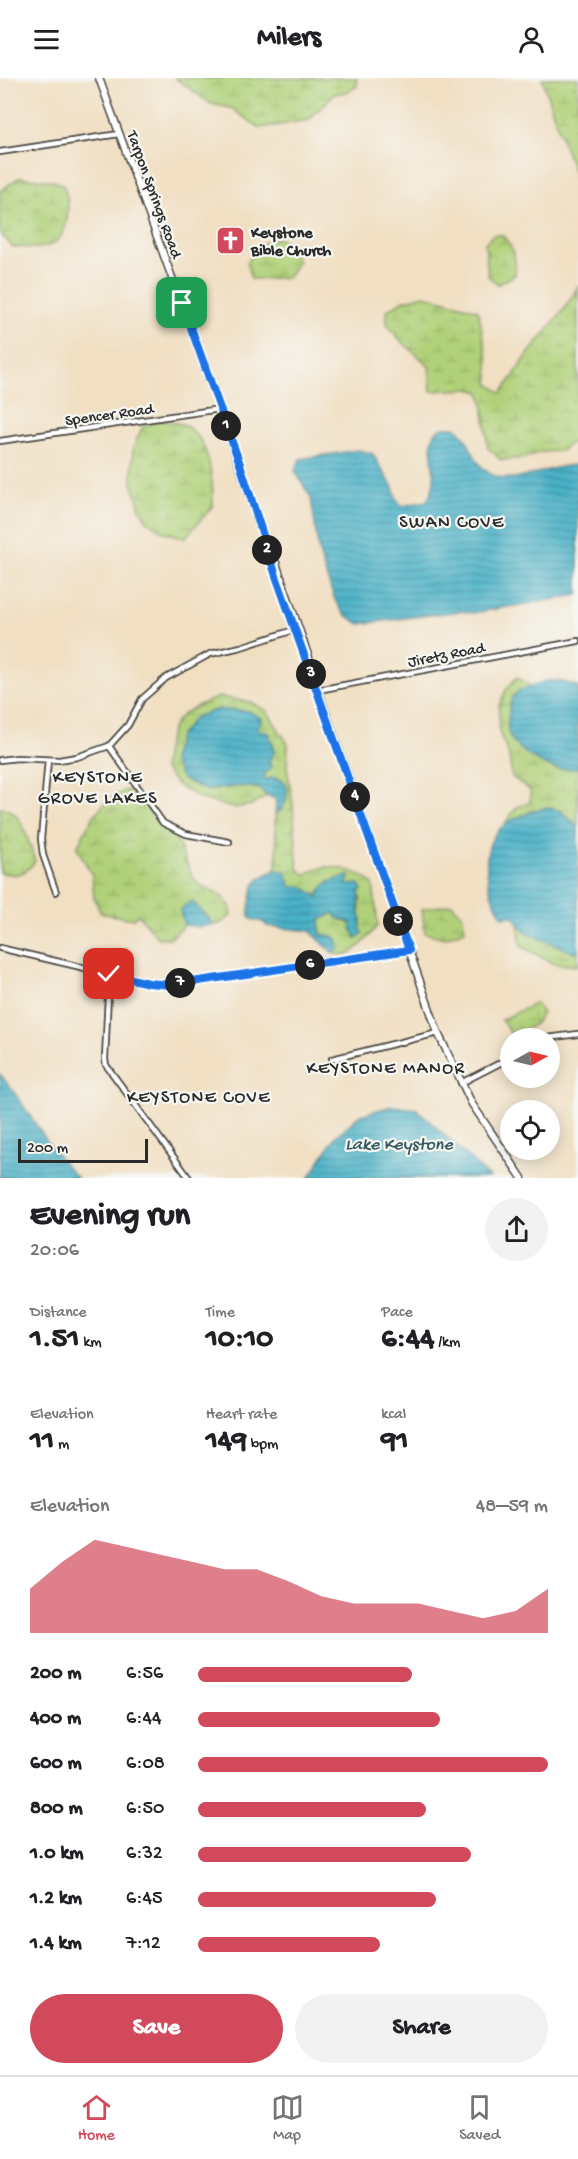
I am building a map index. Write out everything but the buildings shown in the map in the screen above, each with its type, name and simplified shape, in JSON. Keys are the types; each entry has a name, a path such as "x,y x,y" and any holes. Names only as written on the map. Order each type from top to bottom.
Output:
{"main road":[{"name":"Tarpon Springs Road","path":"99,78 220,409 438,1033 461,1083 489,1132 522,1178"}],"street":[{"path":"0,152 119,134"},
{"name":"Spencer Road","path":"0,441 220,409"},
{"path":"0,760 17,758 48,760 77,757 109,746 128,725 142,699 166,678 210,654 241,647 297,629"},
{"name":"Jiretz Road","path":"318,690 578,641"},
{"path":"109,746 163,823 186,834 229,842"},
{"path":"48,760 41,839 43,855 56,892"},
{"path":"0,948 149,983 171,985 409,950"},
{"path":"109,974 106,1065 189,1178"},
{"path":"332,1059 438,1033"},
{"path":"560,1036 578,1034"},
{"path":"461,1083 500,1063"}],"green space":[{"path":"175,78 357,78 357,86 347,92 334,94 309,120 260,128 231,108 211,104"},
{"path":"542,78 578,78 578,195 574,172"},
{"path":"20,177 54,181 64,186 68,202 65,229 55,242 48,246 13,247 0,233 0,191"},
{"path":"493,235 502,235 512,249 516,263 515,275 498,284 488,276 485,243"},
{"path":"278,238 291,245 298,262 287,278 251,279 247,263 250,258 263,244"},
{"path":"578,287 578,438 560,451 540,452 525,458 501,460 488,448 480,392 470,389 431,391 429,366 398,338 387,324 387,310 403,301 425,295 478,310 488,361 489,384 502,393"},
{"path":"162,420 181,424 191,429 204,448 211,472 213,506 185,538 164,532 147,521 140,508 132,482 133,448 143,426"},
{"path":"517,677 532,687 519,691 516,744 554,769 578,767 578,827 563,812 546,808 531,812 503,826 517,807 530,803 530,790 512,777 509,756 499,732 499,705 506,690"},
{"path":"220,697 250,702 267,711 288,744 287,767 293,805 298,869 307,875 322,868 340,868 359,874 373,884 378,925 352,952 339,955 332,952 338,950 335,937 320,934 320,920 334,912 338,918 360,928 361,899 354,884 345,886 350,877 326,884 318,897 291,887 285,871 275,870 277,857 275,814 282,810 286,784 276,778 266,780 264,775 272,767 268,762 272,746 265,733 256,729 262,719 237,710 213,712 195,717 208,791 236,786 259,788 267,796 252,805 233,808 201,799 176,784 163,768 168,739 177,721 193,708"},
{"path":"126,790 146,803 161,824 173,832 193,878 201,886 222,896 230,906 232,915 220,924 214,925 205,913 180,910 184,925 171,938 158,938 138,914 133,919 101,913 94,898 92,875 77,848 86,829 101,807"},
{"path":"0,808 8,810 19,820 35,861 20,874 0,872"},
{"path":"452,904 463,916 465,930 444,938 425,933 422,909"},
{"path":"518,924 525,932 572,952 578,951 578,966 554,964 521,946"},
{"path":"536,1003 542,1012 537,1021 528,1028 507,1028 501,1020"}],"water":[{"path":"455,427 464,436 476,459 494,476 517,478 554,468 578,465 578,595 473,613 460,611 360,624 344,614 335,600 327,578 319,553 311,498 295,471 300,459 358,450 372,453 402,506 427,501 434,481 431,451 433,437 441,428"},
{"path":"548,681 560,681 578,686 578,767 575,769 555,769 541,763 516,745 508,732 513,696 524,689"},
{"path":"218,709 249,711 262,719 257,729 270,734 269,738 274,744 272,747 275,751 268,762 272,766 264,775 266,780 272,777 286,784 287,788 284,805 275,814 276,799 267,796 259,788 236,786 208,791 182,779 172,760 178,738 195,717"},
{"path":"547,807 562,812 578,827 578,951 573,952 525,932 512,916 503,917 492,895 489,882 487,857 495,835 513,820"},
{"path":"275,870 286,872 291,887 302,886 318,897 326,884 350,876 346,885 359,884 362,890 359,892 359,906 360,928 363,933 355,939 355,934 351,929 352,923 338,918 334,913 320,920 320,934 335,937 338,942 338,950 332,952 310,931 267,926 263,922 251,919 249,911 254,886"},
{"path":"192,901 214,925 198,927 184,925 180,910"},
{"path":"0,1074 66,1167 77,1178 0,1178"},
{"name":"Lake Keystone","path":"392,1106 417,1109 490,1178 309,1178 335,1137 360,1115"}],"place":[{"name":"Keystone Bible Church","path":"230,240"}],"district":[{"name":"SWAN COVE","path":"452,521"},
{"name":"KEYSTONE GROVE LAKES","path":"98,786"},
{"name":"KEYSTONE MANOR","path":"386,1067"},
{"name":"KEYSTONE COVE","path":"199,1096"}],"route":[{"path":"109,974 149,983 171,985 409,950 182,303"}]}
